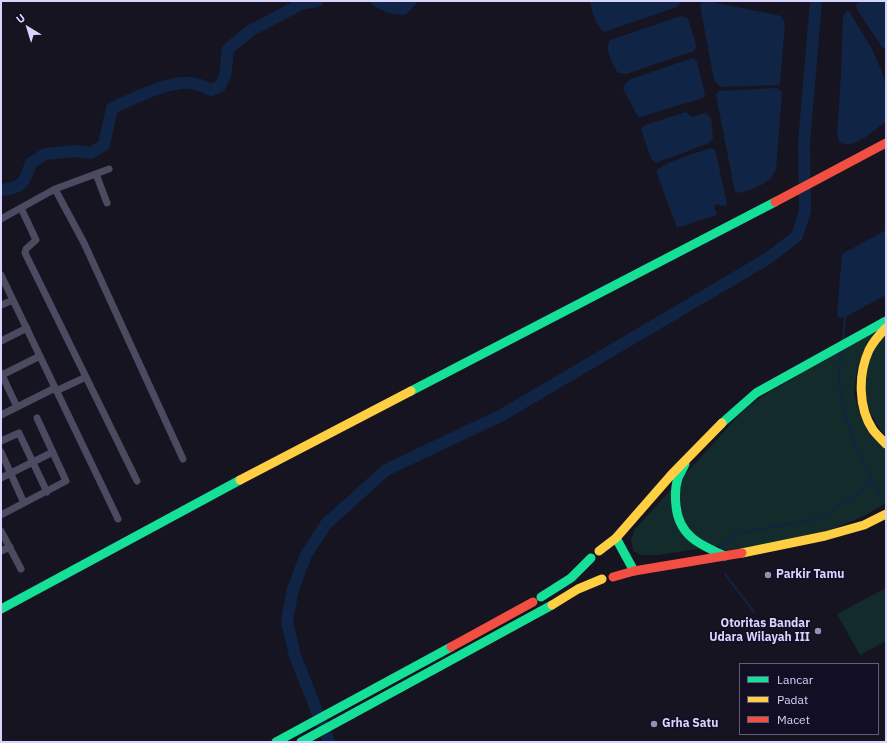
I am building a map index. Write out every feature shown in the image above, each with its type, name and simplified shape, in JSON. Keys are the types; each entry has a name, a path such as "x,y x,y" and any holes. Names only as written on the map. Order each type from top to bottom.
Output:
{"street":[{"path":"1,609 272,463 657,265 886,143"},
{"path":"1,219 55,189 110,169"},
{"path":"96,174 107,203"},
{"path":"55,189 84,243 183,459"},
{"path":"20,208 36,240 35,243 26,249 25,253 137,481"},
{"path":"1,275 118,519"},
{"path":"1,306 13,300"},
{"path":"599,551 616,538 687,458 736,409 756,393 886,321"},
{"path":"1,341 27,328"},
{"path":"886,328 870,349 863,366 861,385 862,399 866,416 874,431 886,444"},
{"path":"17,407 1,374 40,356"},
{"path":"1,414 86,377"},
{"path":"1,505 3,514 65,483 66,481 37,418"},
{"path":"1,441 19,433 47,492"},
{"path":"1,452 24,503"},
{"path":"1,478 53,452"},
{"path":"687,458 677,486 677,505 680,521 689,536 707,548 726,556"},
{"path":"613,577 634,571 726,556 825,536 864,525 886,514"},
{"path":"1,531 21,570"},
{"path":"616,538 634,571"},
{"path":"1,551 10,547"},
{"path":"541,597 571,578 591,558"},
{"path":"571,578 578,589"},
{"path":"303,741 539,612 578,589 602,579"},
{"path":"276,742 533,602"}],"green space":[{"path":"872,332 875,335 862,354 857,370 854,393 860,415 873,436 886,450 886,503 864,516 828,531 735,554 717,546 657,555 640,555 633,550 631,539 635,529 740,414 761,397"},
{"path":"886,334 886,436 874,419 870,410 865,393 865,383 866,373 873,350"},
{"path":"886,588 886,641 860,655 837,614"}],"water":[{"path":"590,1 681,2 677,7 604,32 594,18"},
{"path":"707,1 781,16 785,23 779,85 720,87 714,80 700,5"},
{"path":"860,1 886,1 886,48 881,46 858,11 856,5"},
{"path":"849,11 872,49 882,72 886,87 886,122 864,138 846,144 840,143 837,136 843,16"},
{"path":"681,16 688,19 695,41 696,48 694,51 626,74 618,73 608,48 610,40"},
{"path":"693,58 697,62 705,95 703,98 638,117 623,89 625,84 631,79"},
{"path":"777,88 782,92 776,170 771,178 759,186 743,192 735,192 716,95 718,91"},
{"path":"686,112 692,117 705,113 711,118 713,138 709,143 656,163 651,159 641,129 645,125"},
{"path":"710,148 715,150 727,203 726,205 722,206 718,204 715,205 714,208 717,213 716,215 677,228 656,171 675,160"},
{"path":"886,230 886,295 845,317 839,318 837,314 842,254"}],"waterway":[{"path":"1,190 14,188 22,183 31,163 45,154 76,151 91,153 104,145 112,108 166,86 187,83 196,84 211,90 220,86 225,76 228,49 250,31 301,4 317,1"},
{"path":"377,1 389,7 403,9 411,1"},
{"path":"329,742 295,656 287,621 293,589 306,555 326,524 386,470 502,415 767,259 797,236 805,211 804,143 816,1"},
{"path":"843,340 845,317"},
{"path":"842,348 839,379 844,409 860,455 881,497"},
{"path":"721,549 734,534 819,519 868,486 871,479"},
{"path":"725,574 754,612"}],"traffic: fast":[{"path":"411,391 775,202"},
{"path":"722,423 756,393 886,321"},
{"path":"685,464 676,485 676,506 681,525 686,532 699,543 725,556"},
{"path":"1,609 240,480"},
{"path":"616,538 634,571"},
{"path":"541,597 571,578 591,558"},
{"path":"301,742 552,605"},
{"path":"276,742 451,647"}],"traffic: slow":[{"path":"886,328 872,344 869,350 865,359 861,380 864,412 873,430 886,444"},
{"path":"240,480 411,391"},
{"path":"599,551 616,538 672,474 722,423"},
{"path":"742,553 825,536 864,525 886,514"},
{"path":"552,605 578,589 602,579"}],"traffic: jam":[{"path":"775,202 886,143"},
{"path":"613,577 634,571 742,553"},
{"path":"451,647 533,602"}],"place":[{"name":"Parkir Tamu","path":"768,575"},
{"name":"Otoritas Bandar Udara Wilayah III","path":"818,631"},
{"name":"Grha Satu","path":"654,724"}]}
